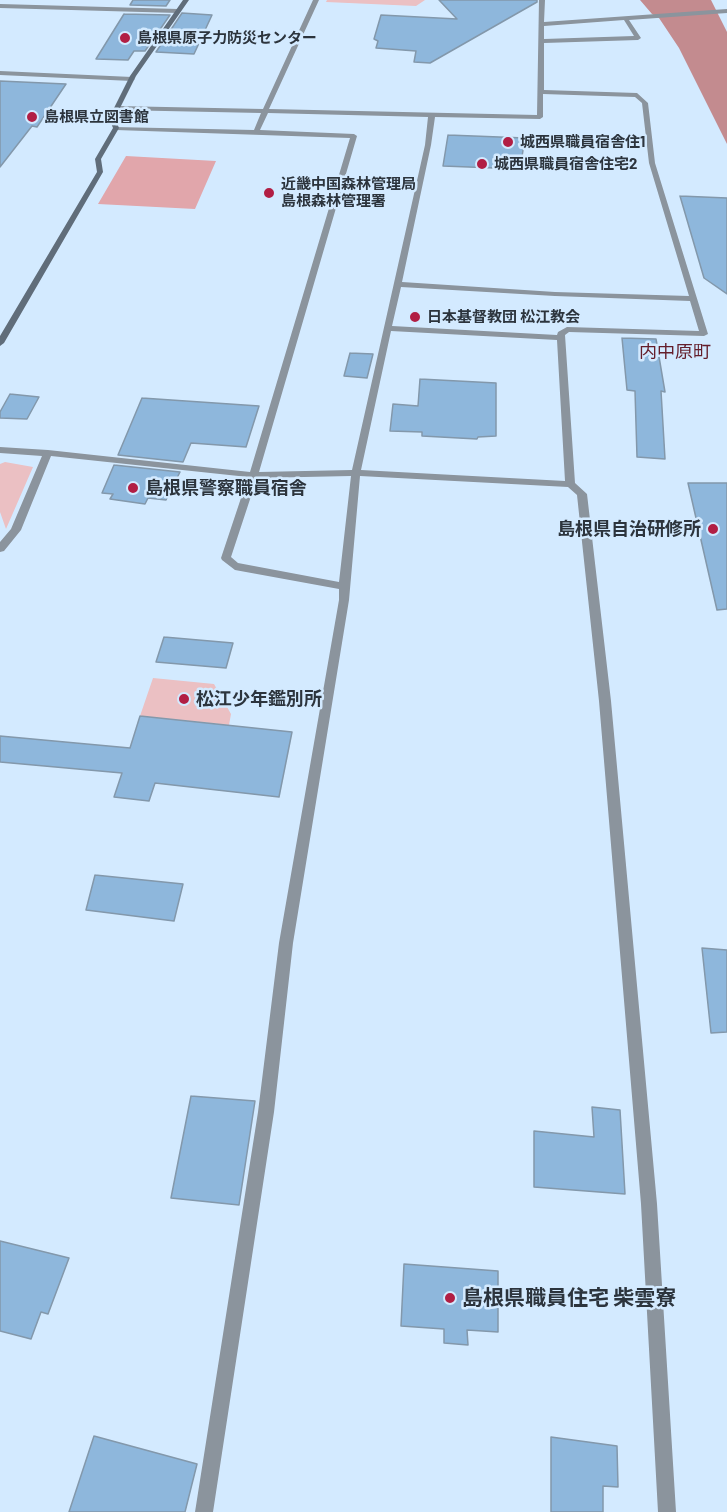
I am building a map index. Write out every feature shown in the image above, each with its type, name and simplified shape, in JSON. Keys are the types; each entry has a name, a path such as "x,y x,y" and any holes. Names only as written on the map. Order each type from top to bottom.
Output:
{"street":[{"path":"116,128 112,118 132,79 186,0"},
{"path":"256,132 316,0"},
{"path":"117,108 540,117 542,0"},
{"path":"0,6 178,11"},
{"path":"542,24 727,11"},
{"path":"542,41 638,38 626,19"},
{"path":"0,74 132,79"},
{"path":"540,92 638,95 645,103 652,163 704,334 567,329 561,334 570,484"},
{"path":"204,1512 266,1112 286,943 344,600 356,474 428,145 432,114"},
{"path":"116,128 354,136 226,558 235,567 344,586"},
{"path":"0,343 100,172 98,159 116,128"},
{"path":"397,284 555,294 693,298"},
{"path":"387,328 560,338"},
{"path":"0,450 253,475 356,474 570,484 582,494 606,712 649,1204 668,1512"},
{"path":"0,549 16,530 48,453"}],"shaded area":[{"path":"327,0 425,0 416,6 326,2"},
{"path":"640,0 711,0 727,32 727,144 679,48 659,18 652,14"},
{"path":"126,156 216,161 195,209 98,204"},
{"path":"5,462 33,467 6,529 0,512 0,464"},
{"name":"松江少年鑑別所","path":"153,678 214,684 231,714 229,725 140,716"}],"building":[{"path":"133,0 170,0 166,6 130,5"},
{"path":"439,0 537,0 537,2 430,63 414,62 416,51 376,48 378,41 374,39 381,15 457,19"},
{"path":"182,13 212,15 194,54 156,52"},
{"name":"島根県原子力防災センター","path":"124,14 170,15 145,51 134,51 128,60 96,59"},
{"name":"島根県立図書館","path":"0,81 66,84 37,127 32,126 0,167"},
{"path":"448,135 525,138 520,169 443,166"},
{"path":"680,196 727,198 727,294 704,278"},
{"path":"622,338 656,339 665,392 661,391 665,459 637,457 635,391 627,390"},
{"path":"350,353 373,354 367,378 344,376"},
{"path":"420,379 496,383 496,436 478,437 477,439 422,436 422,432 390,431 393,404 418,406"},
{"path":"10,394 39,397 27,419 0,418 0,412"},
{"path":"142,398 259,406 246,447 191,443 183,462 118,455"},
{"name":"島根県警察職員宿舎","path":"114,465 180,472 166,500 148,498 145,504 110,499 113,494 102,493"},
{"name":"島根県自治研修所","path":"688,483 727,483 727,609 717,610"},
{"path":"164,637 233,643 226,668 156,662"},
{"name":"松江少年鑑別所","path":"140,716 292,732 279,797 155,783 149,801 114,797 122,773 0,762 0,736 130,748"},
{"path":"95,875 183,884 174,921 86,910"},
{"path":"702,948 727,950 727,1032 711,1033"},
{"path":"191,1096 255,1101 239,1205 171,1198"},
{"path":"592,1107 620,1110 625,1194 534,1187 534,1131 594,1137"},
{"path":"0,1241 69,1258 48,1314 41,1312 31,1339 0,1331"},
{"name":"島根県職員住宅 柴雲寮","path":"404,1264 498,1271 498,1332 467,1330 468,1345 444,1343 444,1329 401,1326"},
{"path":"94,1436 197,1464 185,1512 69,1512"},
{"path":"551,1437 617,1446 618,1487 603,1486 603,1512 551,1512"}],"place":[{"name":"島根県原子力防災センター","path":"125,38"},
{"name":"島根県立図書館","path":"32,117"},
{"name":"城西県職員宿舎住1","path":"508,142"},
{"name":"城西県職員宿舎住宅2","path":"482,164"},
{"name":"近畿中国森林管理局 島根森林管理署","path":"269,193"},
{"name":"日本基督教団 松江教会","path":"415,317"},
{"name":"島根県警察職員宿舎","path":"133,488"},
{"name":"島根県自治研修所","path":"713,529"},
{"name":"松江少年鑑別所","path":"184,699"},
{"name":"島根県職員住宅 柴雲寮","path":"450,1298"}],"district":[{"name":"内中原町","path":"675,352"}]}
